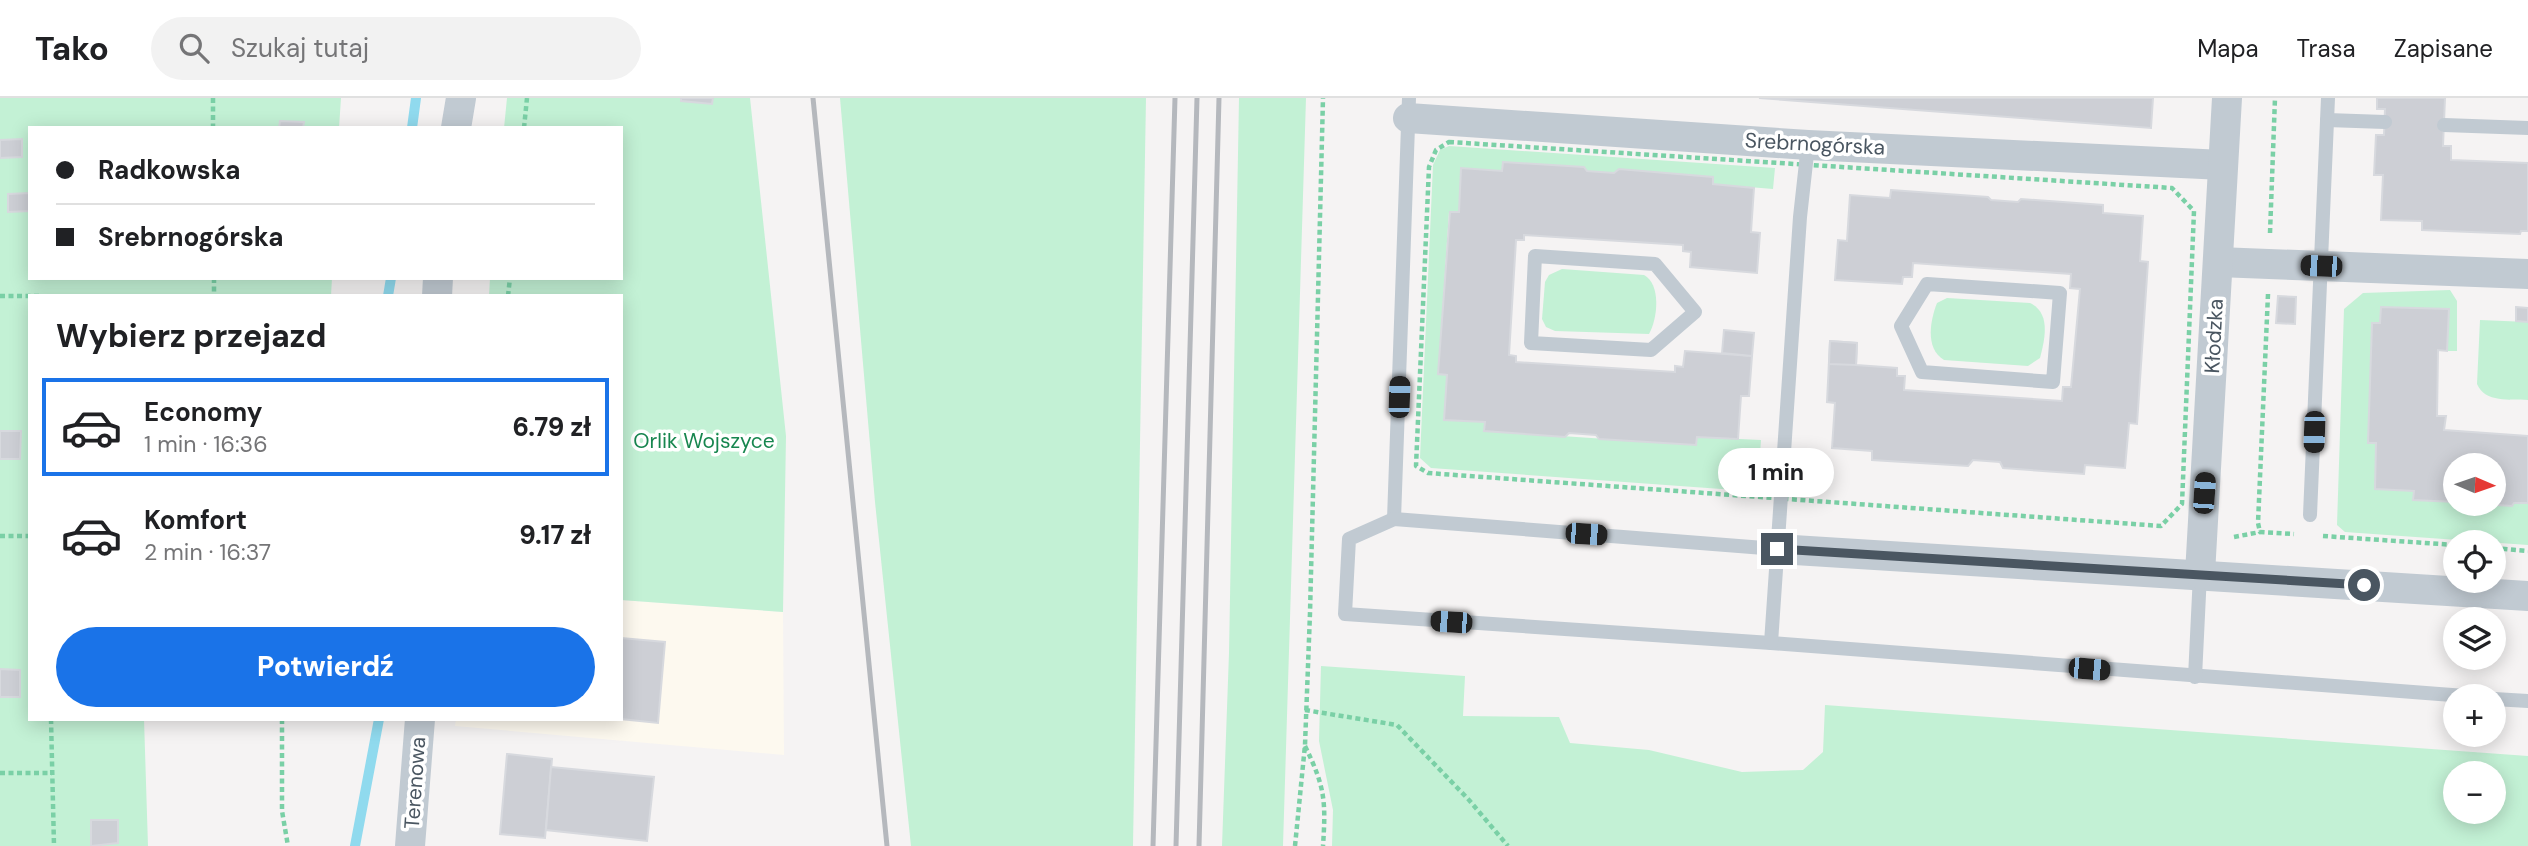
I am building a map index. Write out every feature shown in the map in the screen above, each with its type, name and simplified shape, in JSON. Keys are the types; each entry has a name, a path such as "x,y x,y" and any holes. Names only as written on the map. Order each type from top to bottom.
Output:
{"street":[{"path":"456,126 461,98"},
{"name":"Kłodzka","path":"2200,574 2227,98"},
{"name":"Srebrnogórska","path":"1408,108 1808,145 2223,165"},
{"path":"2218,262 2528,274"},
{"path":"1777,549 2528,596"},
{"name":"Terenowa","path":"410,846 420,721"}],"lane":[{"path":"2310,515 2328,98"},
{"path":"1394,519 1408,108"},
{"path":"2327,120 2385,122"},
{"path":"2444,125 2528,128"},
{"path":"1771,643 1801,205 1808,145"},
{"path":"1535,256 1655,264 1695,312 1651,350 1531,343 1535,256"},
{"path":"1927,284 2060,293 2053,382 1922,372 1901,326 1927,284"},
{"path":"1777,549 1394,519 1349,539 1345,614 1771,643 2443,694"},
{"path":"2195,677 2200,574"},
{"path":"2506,700 2528,701"}],"path":[{"path":"213,98 213,126"},
{"path":"524,126 527,98"},
{"path":"1295,846 1305,745 1322,98"},
{"path":"2269,264 2275,98"},
{"path":"0,296 28,296"},
{"path":"2333,537 2334,523"},
{"path":"0,536 28,536"},
{"path":"2506,549 2528,551"},
{"path":"1305,710 1396,725 1469,800 1508,846"},
{"path":"51,721 54,846"},
{"path":"282,721 282,811 288,846"},
{"path":"1305,745 1317,771 1326,802 1323,846"},
{"path":"0,774 52,773"}],"shaded area":[{"path":"623,600 783,612 784,755 455,726 456,721 623,721"}],"green space":[{"path":"0,98 341,98 339,126 28,126 28,280 332,280 331,294 28,294 28,721 144,721 148,846 0,846"},
{"name":"Orlik Wojszyce","path":"507,98 750,98 786,436 783,612 623,600 623,294 489,294 490,280 623,280 623,126 504,126"},
{"path":"840,98 1146,98 1133,846 911,846 875,502"},
{"path":"1239,98 1306,98 1283,846 1222,846 1229,653"},
{"path":"1449,146 1775,168 1773,189 1713,184 1713,177 1619,169 1614,173 1587,171 1584,167 1503,162 1502,171 1461,168 1459,212 1449,212 1438,374 1447,375 1444,419 1485,422 1485,431 1696,445 1697,437 1761,440 1758,481 1749,491 1431,468 1420,458 1433,165 1440,150"},
{"path":"1562,269 1644,275 1653,286 1656,302 1649,334 1555,331 1546,327 1542,319 1545,282 1549,275"},
{"path":"2450,290 2457,301 2457,351 2447,351 2448,309 2381,307 2380,323 2372,323 2368,442 2376,443 2375,488 2414,491 2413,500 2443,502 2443,516 2506,516 2506,506 2528,503 2528,545 2506,543 2506,530 2443,530 2443,539 2345,532 2337,525 2344,309 2363,293"},
{"path":"1947,298 2030,303 2037,307 2045,327 2040,358 2028,366 1944,360 1934,349 1931,326 1937,303"},
{"path":"2480,320 2528,322 2528,400 2492,397 2477,384"},
{"path":"1321,666 1465,676 1463,716 1559,717 1570,743 1649,750 1742,772 1803,770 1823,752 1825,705 2528,756 2528,846 1332,846 1333,810 1319,741"}],"building":[{"path":"681,98 713,98 712,104 681,101"},
{"path":"1759,98 2153,98 2151,128"},
{"path":"2377,98 2445,98 2443,146 2451,146 2451,160 2528,163 2528,231 2521,231 2520,234 2422,230 2422,221 2381,220 2383,175 2374,175 2376,135 2384,135 2385,109 2377,109"},
{"path":"280,121 304,122 303,126 279,126"},
{"path":"22,139 22,157 0,158 0,140"},
{"path":"1503,162 1584,167 1587,171 1614,173 1619,169 1713,177 1713,184 1754,188 1751,232 1760,233 1757,273 1690,267 1691,252 1683,251 1683,245 1524,235 1524,240 1516,240 1509,355 1516,356 1516,362 1675,372 1675,366 1683,367 1685,351 1752,356 1749,396 1741,396 1738,439 1697,437 1696,445 1599,439 1596,435 1569,433 1565,437 1484,431 1485,422 1444,420 1447,375 1438,374 1450,212 1459,212 1461,168 1502,171"},
{"path":"1891,190 1988,197 1991,200 2018,202 2021,199 2103,205 2103,213 2143,216 2140,261 2148,262 2137,424 2129,423 2125,468 2085,465 2084,474 2003,468 2000,462 1973,460 1968,466 1872,460 1872,451 1832,448 1835,403 1827,402 1830,341 1857,343 1856,365 1897,368 1897,376 1905,376 1904,390 2062,401 2063,387 2071,387 2080,289 2070,288 2071,274 1913,263 1912,277 1903,277 1902,284 1835,280 1838,240 1847,241 1850,195 1890,198"},
{"path":"28,193 28,211 8,212 8,194"},
{"path":"2278,296 2296,297 2295,324 2276,323"},
{"path":"2381,307 2449,309 2447,351 2438,350 2437,416 2446,416 2444,430 2528,436 2528,503 2506,506 2506,453 2443,453 2443,501 2413,500 2414,491 2375,489 2376,443 2368,443 2372,323 2380,323"},
{"path":"2516,307 2528,308 2528,322 2516,321"},
{"path":"1724,330 1754,333 1752,356 1722,353"},
{"path":"1830,341 1857,343 1856,365 1829,364"},
{"path":"0,431 21,431 20,459 0,459"},
{"path":"623,638 665,642 658,723 623,719"},
{"path":"0,669 20,670 20,697 0,697"},
{"path":"507,754 552,759 545,838 500,834"},
{"path":"551,767 654,777 647,841 546,830"},
{"path":"91,820 118,820 118,843 91,846"}],"waterway":[{"path":"412,126 416,98"},
{"path":"388,294 391,280"},
{"path":"355,846 379,721"}],"railway":[{"path":"813,98 887,846"},
{"path":"1153,846 1175,98"},
{"path":"1176,846 1197,98"},
{"path":"1199,846 1219,98"}],"route":[{"path":"1777,549 2364,585"}]}
